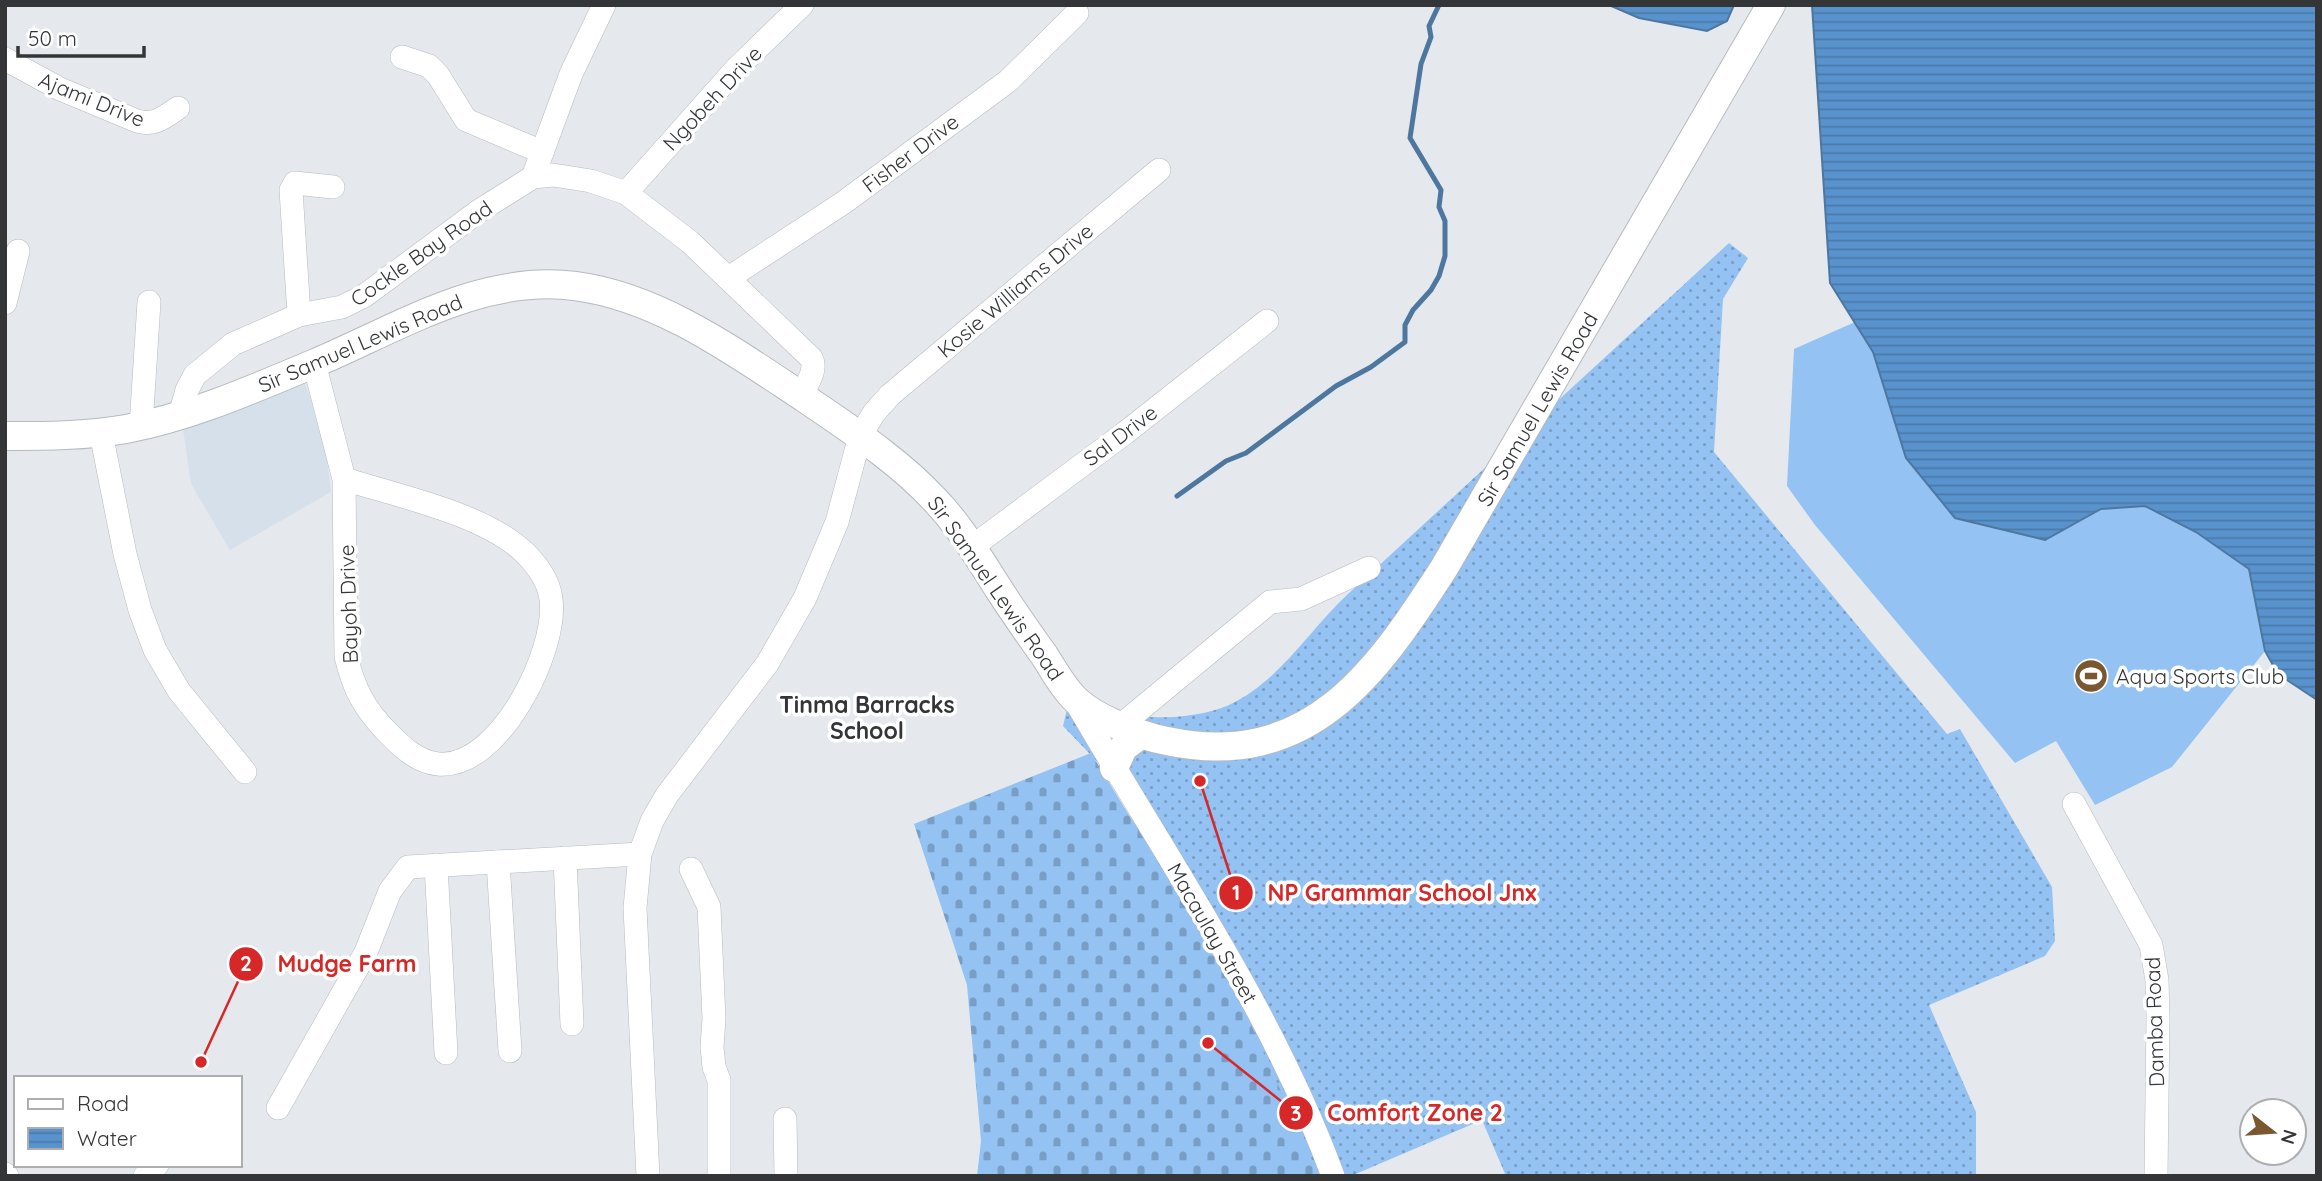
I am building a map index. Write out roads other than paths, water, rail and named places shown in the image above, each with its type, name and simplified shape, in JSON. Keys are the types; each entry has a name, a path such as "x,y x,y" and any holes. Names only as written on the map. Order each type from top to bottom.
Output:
{"main road":[{"name":"Sir Samuel Lewis Road","path":"5,436 101,433 180,415 314,363 435,309 480,293 528,286 574,286 614,295 662,312 715,341 801,396 867,425 939,504 972,547 1075,699 1130,731 1170,742 1225,748 1258,744 1294,730 1328,710 1359,682 1394,644 1444,568 1771,5"},
{"path":"1114,768 1130,731"}],"street":[{"path":"604,5 571,74 533,177 573,177 610,186 626,193 691,242 811,358 813,369 801,396"},
{"name":"Ngobeh Drive","path":"626,193 737,68 802,5"},
{"name":"Fisher Drive","path":"730,277 843,202 1008,81 1077,13"},
{"path":"402,57 429,66 438,75 466,120 542,152"},
{"name":"Ajami Drive","path":"5,59 60,89 148,125 158,122 178,108"},
{"name":"Kosie Williams Drive","path":"867,425 890,395 1159,170"},
{"name":"Cockle Bay Road","path":"180,415 187,390 195,376 233,344 299,315 342,307 364,296 479,211 533,177"},
{"path":"299,315 291,190 295,183 333,187"},
{"path":"5,303 18,251"},
{"path":"141,426 149,302"},
{"name":"Sal Drive","path":"972,547 1125,433 1267,321"},
{"name":"Bayoh Drive","path":"314,363 344,479 346,656 353,685 385,730 404,749 422,760 439,765 458,762 496,735 524,698 544,656 552,626 551,596 543,576 526,554 504,536 470,519 344,479"},
{"path":"648,1176 635,908 640,854 652,821 667,795 767,664 805,598 837,522 867,425"},
{"path":"101,433 125,554 140,610 155,650 179,691 245,772"},
{"path":"1130,731 1269,602 1301,599 1369,568"},
{"name":"Macaulay Street","path":"1075,699 1212,928 1262,1018 1319,1138 1333,1176"},
{"name":"Damba Road","path":"2074,804 2151,945 2155,963 2158,1017 2156,1176"},
{"path":"278,1108 366,952 390,891 408,867 640,854"},
{"path":"565,858 572,1024"},
{"path":"498,862 510,1051"},
{"path":"436,865 446,1053"},
{"path":"691,869 709,908 714,1019 712,1047 714,1067 719,1080 719,1176"},
{"path":"785,1119 786,1176"}],"water":[{"path":"1609,5 1734,5 1727,21 1707,31 1639,18"},
{"path":"1812,5 2317,5 2317,700 2278,674 2265,651 2249,569 2196,532 2145,506 2101,509 2045,540 1955,518 1906,458 1873,352 1830,283"}],"waterway":[{"path":"1177,496 1226,461 1246,453 1336,386 1371,367 1405,342 1405,325 1413,310 1431,290 1445,256 1445,221 1439,207 1441,190 1410,138 1421,64 1431,37 1429,26 1439,5"}],"place":[{"name":"Aqua Sports Club","path":"2091,676"},
{"name":"NP Grammar School Jnx","path":"1200,781"},
{"name":"Comfort Zone 2","path":"1208,1043"},
{"name":"Mudge Farm","path":"201,1062"}],"district":[{"name":"Tinma Barracks School","path":"867,717"}]}
